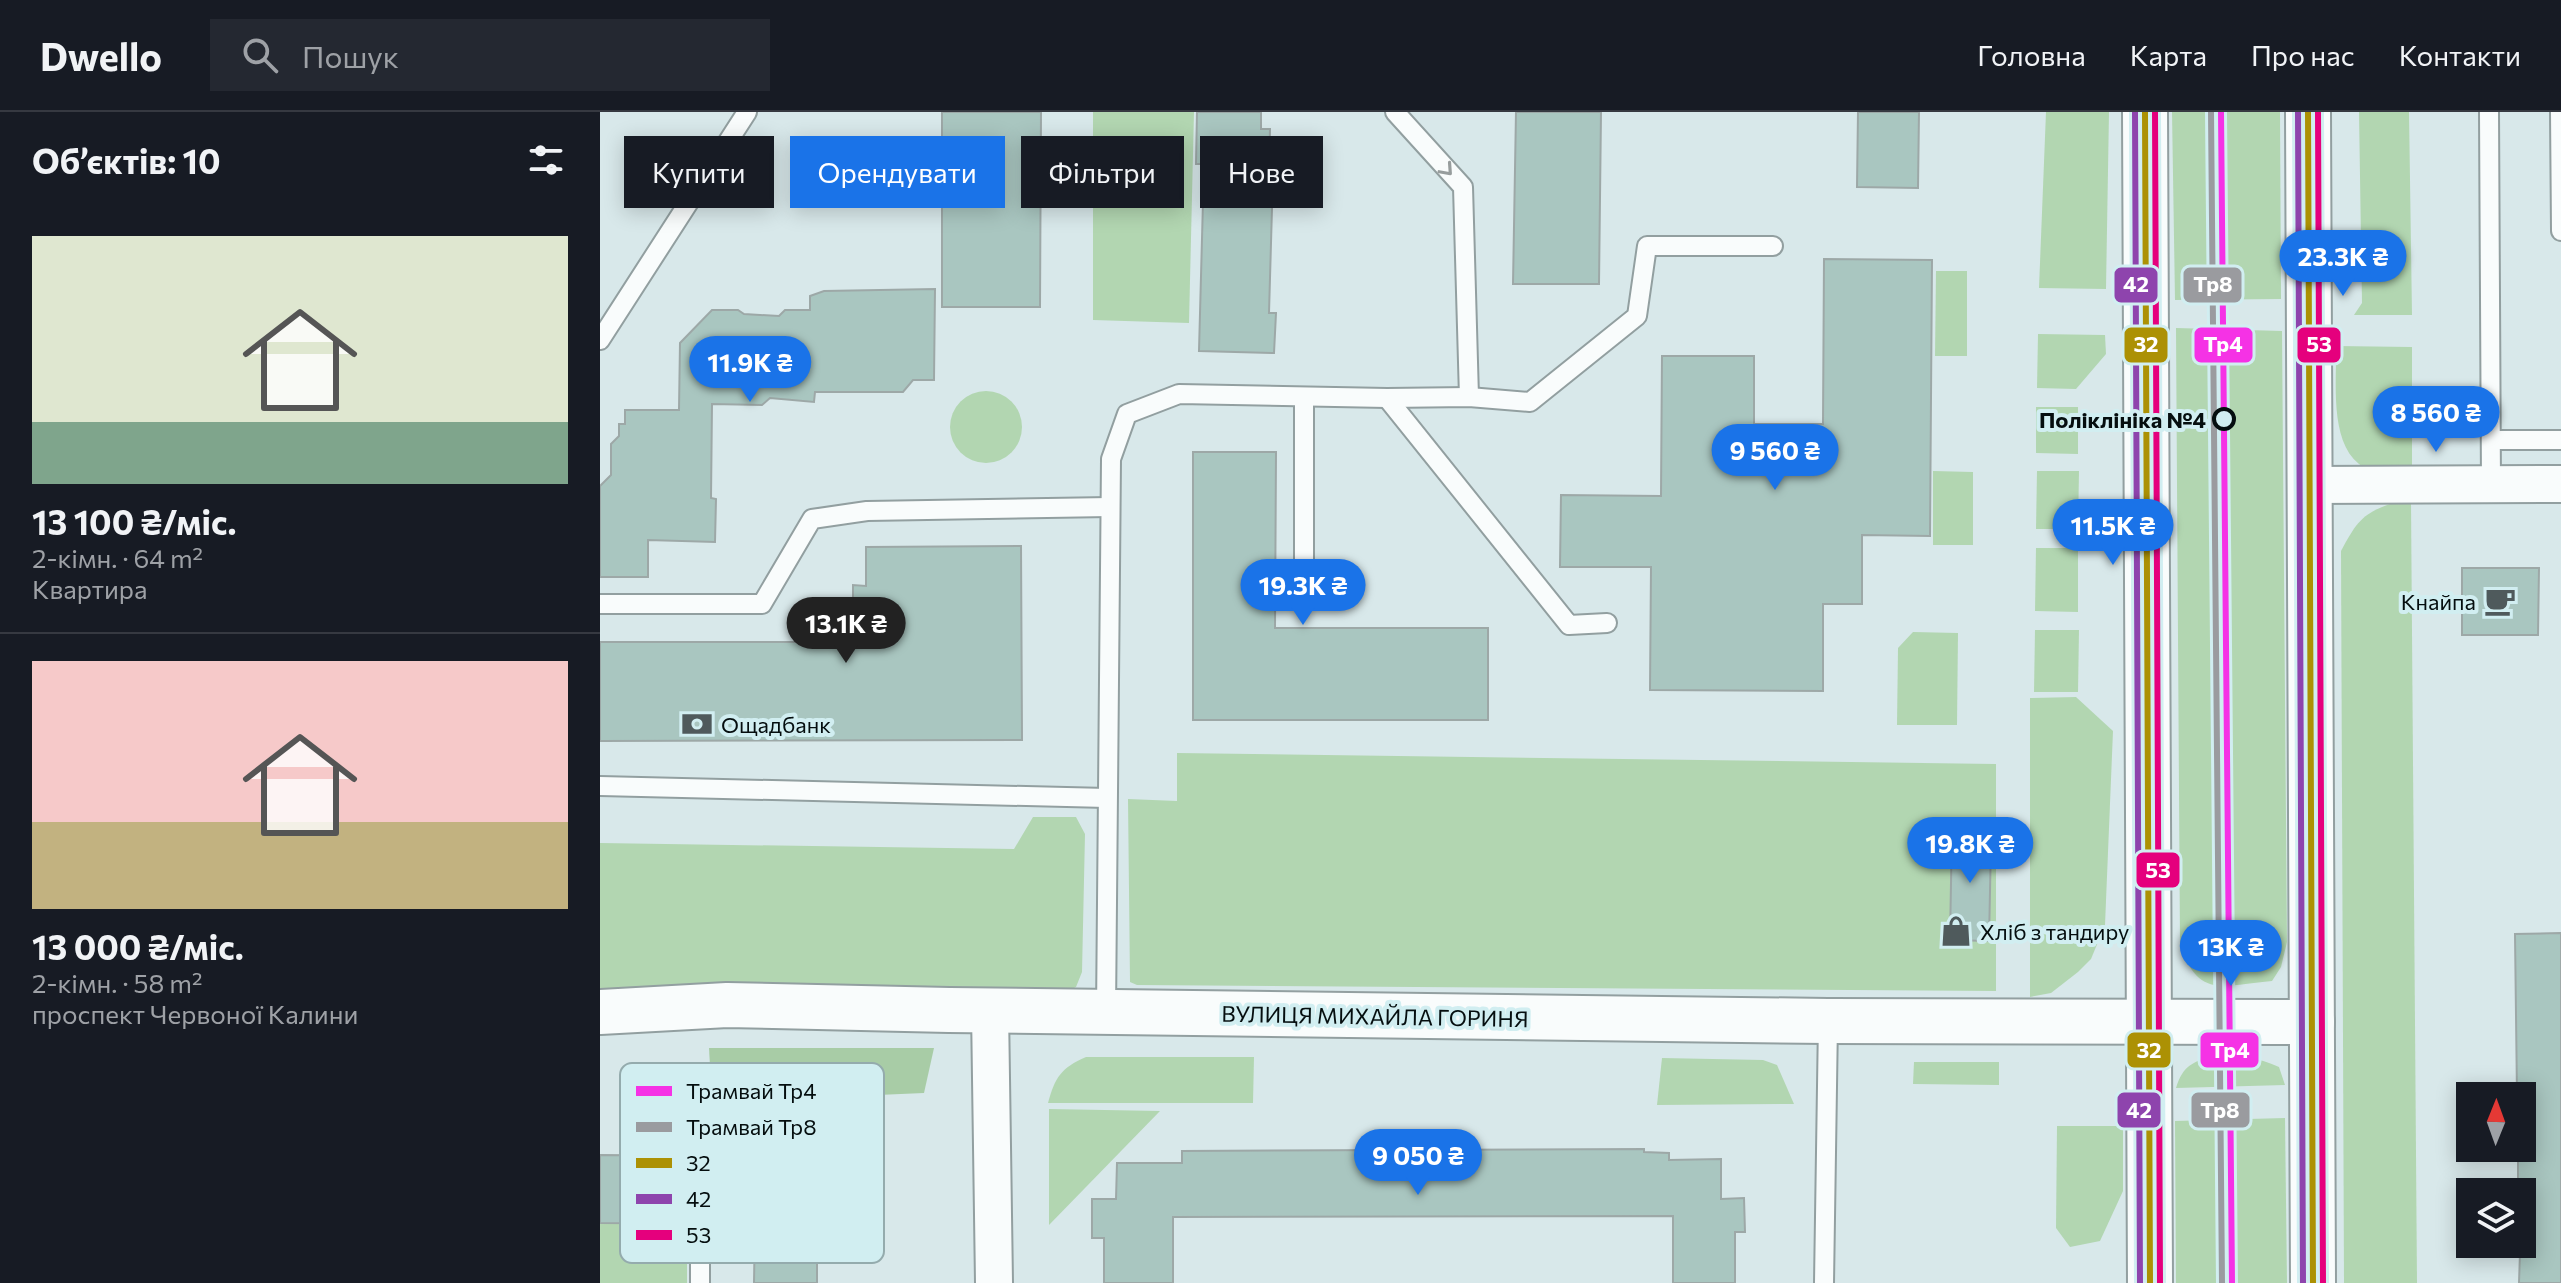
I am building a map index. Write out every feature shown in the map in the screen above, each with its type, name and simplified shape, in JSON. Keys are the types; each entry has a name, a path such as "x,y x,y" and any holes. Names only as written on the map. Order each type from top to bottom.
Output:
{"main road":[{"path":"2145,112 2150,1283"},
{"path":"2308,112 2313,1283"},
{"name":"ВУЛИЦЯ МИХАЙЛА ГОРИНЯ","path":"600,1012 727,1005 1106,1013 1828,1021 2312,1022"}],"street":[{"path":"2310,485 2561,484"},
{"path":"990,1010 994,1283"}],"lane":[{"path":"600,340 747,112"},
{"path":"1395,112 1463,187 1469,397"},
{"path":"2489,112 2491,484"},
{"path":"2560,112 2561,231"},
{"path":"1106,1013 1111,459 1127,414 1179,394 1469,397 1530,402 1637,316 1647,246 1773,246"},
{"path":"1304,397 1304,580"},
{"path":"1387,398 1569,625 1607,623"},
{"path":"2491,440 2561,440"},
{"path":"600,604 762,604 812,519 867,511 1110,507"},
{"path":"600,786 1107,798"},
{"path":"1824,1283 1828,1021"}],"green space":[{"path":"1093,112 1194,112 1189,323 1093,320 1093,208 1184,208 1184,136 1093,136"},
{"path":"2046,112 2109,112 2106,289 2039,288"},
{"path":"2172,112 2280,112 2281,299 2175,300"},
{"path":"2359,112 2409,112 2412,315 2354,315 2362,303"},
{"path":"1936,271 1967,271 1967,356 1935,356"},
{"path":"2176,328 2282,331 2287,942 2281,967 2272,981 2226,986 2205,982 2187,963 2180,945"},
{"path":"2038,334 2105,335 2106,354 2076,389 2037,388"},
{"path":"2336,346 2412,347 2412,480 2371,471 2349,453 2337,409"},
{"path":"986,391 1006,397 1016,407 1022,427 1016,447 1006,457 986,463 966,457 956,447 950,427 956,407 966,397"},
{"path":"2036,407 2078,407 2078,454 2036,453"},
{"path":"1933,471 1973,472 1973,545 1933,545"},
{"path":"2037,471 2079,471 2078,529 2036,529"},
{"path":"2399,501 2411,501 2417,1283 2344,1283 2341,551 2363,518"},
{"path":"2036,548 2078,548 2078,612 2035,611"},
{"path":"2035,630 2079,630 2078,692 2034,692"},
{"path":"1913,632 1958,633 1957,725 1897,725 1898,648"},
{"path":"2076,697 2113,731 2105,925 2091,959 2078,972 2051,993 2030,997 2030,698"},
{"path":"1177,753 1996,764 1996,991 1137,985 1130,982 1128,799 1177,801"},
{"path":"1033,817 1076,817 1085,834 1082,972 1076,987 1064,993 600,994 600,843 1014,849"},
{"path":"709,1048 934,1048 924,1093 884,1095 884,1063 710,1063"},
{"path":"2215,1055 2256,1059 2279,1067 2285,1085 2176,1088 2182,1074 2190,1066"},
{"path":"1086,1057 1254,1057 1253,1103 1048,1103 1060,1074"},
{"path":"1662,1058 1763,1060 1777,1065 1794,1104 1657,1105"},
{"path":"1914,1062 1999,1062 1999,1085 1913,1084"},
{"path":"1049,1109 1160,1111 1049,1225"},
{"path":"2285,1118 2287,1283 2176,1283 2175,1121"},
{"path":"2057,1126 2123,1126 2123,1191 2100,1241 2070,1247 2056,1228"},
{"path":"600,1223 620,1223 620,1263 687,1263 687,1283 600,1283"}],"building":[{"path":"942,112 1041,112 1041,136 1021,136 1021,208 1041,208 1040,307 942,307 942,208 1005,208 1005,136 942,136"},
{"path":"1197,112 1261,112 1261,129 1270,129 1270,136 1200,136 1200,164 1196,164"},
{"path":"1516,112 1601,112 1599,284 1513,284"},
{"path":"1858,112 1919,112 1918,188 1857,187"},
{"path":"1203,208 1272,208 1269,313 1276,313 1274,353 1199,351"},
{"path":"1824,259 1932,260 1930,536 1862,535 1862,604 1823,604 1823,691 1650,690 1651,567 1560,567 1561,495 1661,496 1662,356 1754,356 1754,424 1823,424"},
{"path":"935,289 934,380 913,380 903,392 815,392 814,402 770,398 762,405 712,404 711,498 716,499 715,542 648,540 648,577 600,577 600,486 611,475 611,444 619,436 619,424 625,424 625,410 679,410 680,343 712,310 779,316 785,310 810,310 810,296 824,291"},
{"path":"1193,452 1276,452 1275,628 1488,628 1488,720 1193,720"},
{"path":"1021,546 1022,740 600,741 600,642 832,642 832,604 853,604 853,585 866,586 866,547"},
{"name":"Кнайпа","path":"2462,568 2539,568 2538,635 2462,635"},
{"path":"1952,827 1983,828 1983,842 1991,842 1989,941 1950,940"},
{"path":"2561,933 2561,1283 2519,1283 2520,1258 2536,1258 2536,1178 2518,1178 2518,1162 2536,1162 2536,1082 2517,1082 2515,934"},
{"path":"1644,1149 1644,1152 1669,1153 1669,1160 1721,1159 1721,1199 1744,1198 1745,1232 1735,1232 1735,1283 1673,1283 1673,1216 1173,1217 1173,1283 1104,1283 1104,1238 1092,1238 1092,1199 1116,1199 1117,1163 1182,1163 1182,1151"},
{"path":"600,1155 620,1155 620,1223 600,1223"},
{"path":"754,1263 817,1263 817,1283 754,1283"}],"tram line":[{"name":"Тр8","path":"2211,112 2222,1283"},
{"name":"Тр4","path":"2221,112 2232,1283"}],"transit line":[{"name":"42","path":"2135,112 2140,1283"},
{"name":"32","path":"2145,112 2150,1283"},
{"name":"53","path":"2155,112 2160,1283"},
{"name":"42","path":"2298,112 2303,1283"},
{"name":"32","path":"2308,112 2313,1283"},
{"name":"53","path":"2318,112 2323,1283"}],"place":[{"name":"Поліклініка №4","path":"2224,419"},
{"name":"Кнайпа","path":"2500,601"},
{"name":"Ощадбанк","path":"697,724"},
{"name":"Хліб з тандиру","path":"1956,931"}]}
